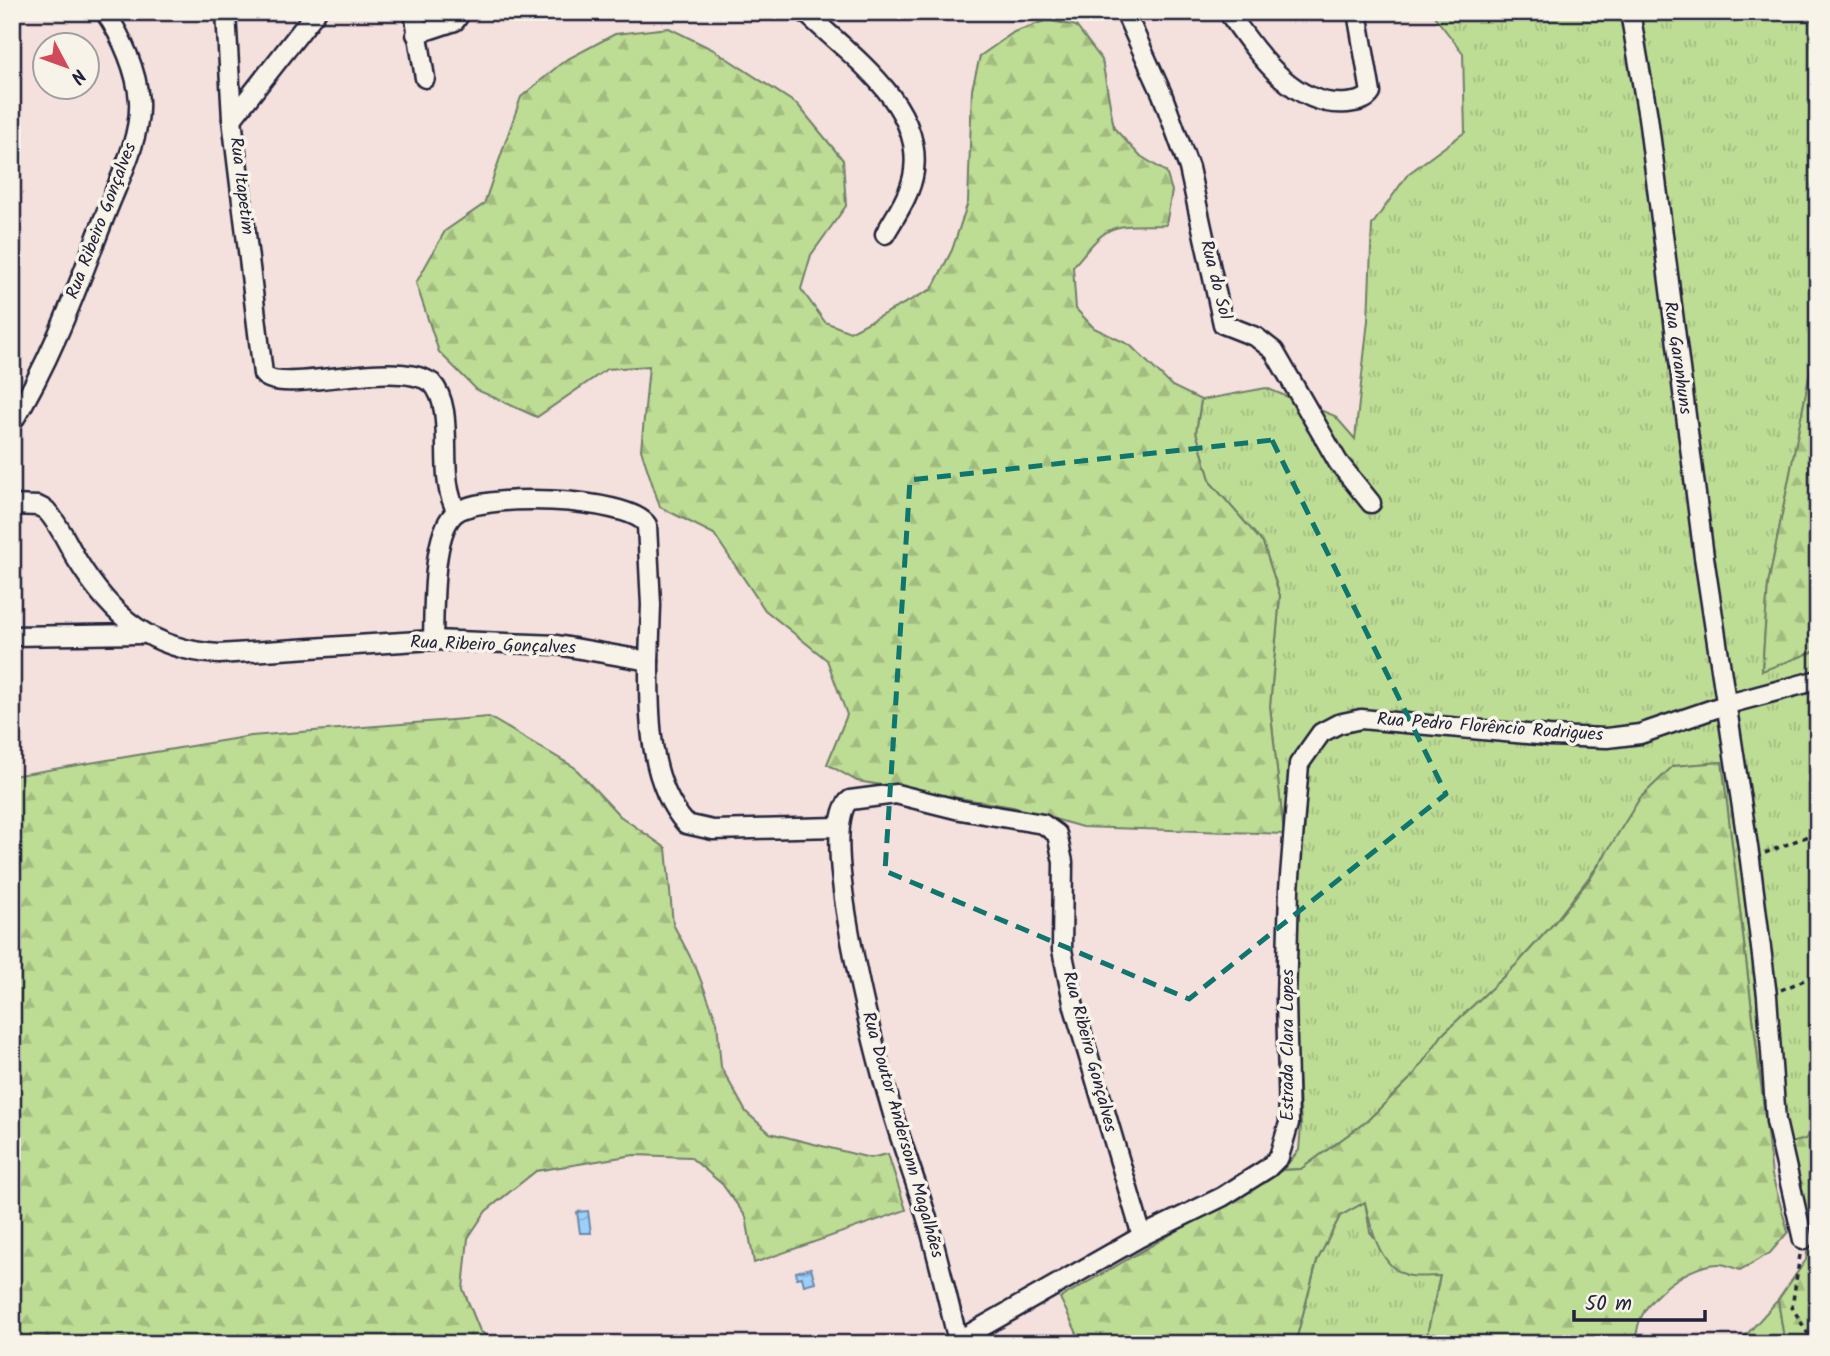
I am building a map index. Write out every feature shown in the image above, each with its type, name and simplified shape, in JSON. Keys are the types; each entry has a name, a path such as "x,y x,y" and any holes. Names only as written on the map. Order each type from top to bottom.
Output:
{"street":[{"name":"Rua Ribeiro Gonçalves","path":"12,423 37,378 68,311 124,167 138,121 136,83 121,41 105,12"},
{"name":"Rua Itapetim","path":"226,12 232,119 264,376 274,381 297,382 375,373 408,375 432,383 440,398 444,422 447,493 457,511"},
{"path":"232,119 316,12"},
{"path":"414,12 425,78"},
{"path":"416,34 455,20 461,12"},
{"path":"805,12 884,89 908,126 914,173 903,202 884,234"},
{"name":"Rua do Sol","path":"1125,12 1162,94 1189,168 1223,324 1256,337 1274,352 1338,463 1371,503"},
{"path":"1228,12 1264,60 1299,91 1321,101 1348,103 1365,99 1371,93 1357,12"},
{"name":"Rua Garanhuns","path":"1630,12 1648,117 1704,557 1750,859 1767,996 1776,1121 1803,1240"},
{"path":"433,640 439,554 448,521 457,511 475,504 528,501 586,504 627,510 638,516 649,532 649,710 657,764 668,799 686,824 713,830 838,827"},
{"name":"Rua Ribeiro Gonçalves","path":"12,505 38,506 46,510 92,582 142,634"},
{"name":"Rua Ribeiro Gonçalves","path":"12,636 142,634 171,646 219,654 433,640 557,645 649,661"},
{"name":"Rua Pedro Florêncio Rodrigues","path":"1299,764 1321,733 1354,719 1460,726 1563,737 1607,738 1640,734 1728,704 1818,680"},
{"name":"Estrada Clara Lopes","path":"955,1342 1142,1236 1222,1197 1274,1164 1285,1146 1289,1123 1286,1000 1289,889 1299,764"},
{"name":"Rua Ribeiro Gonçalves","path":"845,804 862,797 896,794 960,810 1043,824 1058,834 1063,862 1062,950 1069,984 1142,1236"},
{"name":"Rua Doutor Andersonn Magalhães","path":"845,804 838,827 840,871 870,1029 889,1101 927,1220 955,1342"}],"path":[{"path":"1750,859 1818,832"},
{"path":"1767,996 1818,974"},
{"path":"1803,1240 1792,1307 1814,1344"}],"highlighted area":[{"path":"1272,440 1446,794 1189,999 885,871 910,480"}],"green space":[{"path":"1431,12 1808,12 1818,36 1818,332 1768,585 1762,670 1818,650 1818,1108 1806,1139 1769,1149 1722,762 1673,766 1555,922 1518,963 1443,1034 1413,1076 1367,1121 1301,1169 1283,1170 1299,1150 1301,1125 1284,834 1270,706 1280,596 1263,543 1211,483 1196,432 1201,400 1266,388 1335,416 1355,439 1368,320 1372,225 1408,174 1465,132 1463,53"},
{"path":"1047,20 1076,26 1102,60 1114,128 1139,155 1166,172 1172,191 1166,225 1112,229 1095,241 1073,267 1076,309 1094,328 1130,345 1172,386 1201,400 1196,432 1211,483 1263,543 1280,596 1270,706 1284,834 1082,827 1013,807 857,781 827,764 847,715 827,660 765,610 714,534 660,507 641,450 649,366 607,369 537,417 477,390 439,352 416,283 445,231 484,204 521,97 564,61 615,34 669,28 714,50 798,105 843,160 846,206 811,255 801,289 825,322 850,332 932,289 952,250 968,202 972,89 980,56 1014,32"},
{"path":"1818,332 1818,650 1762,671 1768,585"},
{"path":"489,717 574,767 620,816 666,848 673,924 696,968 717,1022 721,1067 746,1112 770,1133 870,1158 888,1154 906,1210 754,1263 746,1217 722,1184 690,1157 634,1155 536,1171 486,1211 468,1238 463,1289 480,1331 499,1344 12,1344 12,776 251,736"},
{"path":"1722,762 1772,1175 1788,1232 1770,1253 1740,1270 1721,1264 1705,1266 1676,1280 1662,1290 1642,1316 1637,1330 1638,1344 1425,1344 1440,1276 1419,1277 1397,1271 1377,1244 1365,1202 1340,1216 1317,1261 1295,1344 1082,1344 1060,1298 1283,1170 1301,1169 1367,1121 1413,1076 1443,1034 1518,963 1555,922 1592,876 1640,798 1673,766"},
{"path":"1818,1108 1818,1344 1792,1344 1784,1338 1778,1300 1806,1260 1810,1230 1791,1143 1806,1139"},
{"path":"1365,1202 1370,1232 1406,1275 1440,1276 1425,1344 1295,1344 1317,1261 1340,1216"},
{"path":"1778,1300 1784,1338 1792,1344 1738,1344"}],"water":[{"path":"588,1211 591,1233 580,1233 577,1212"},
{"path":"811,1268 815,1282 804,1285 802,1277 797,1278 796,1272"}]}
